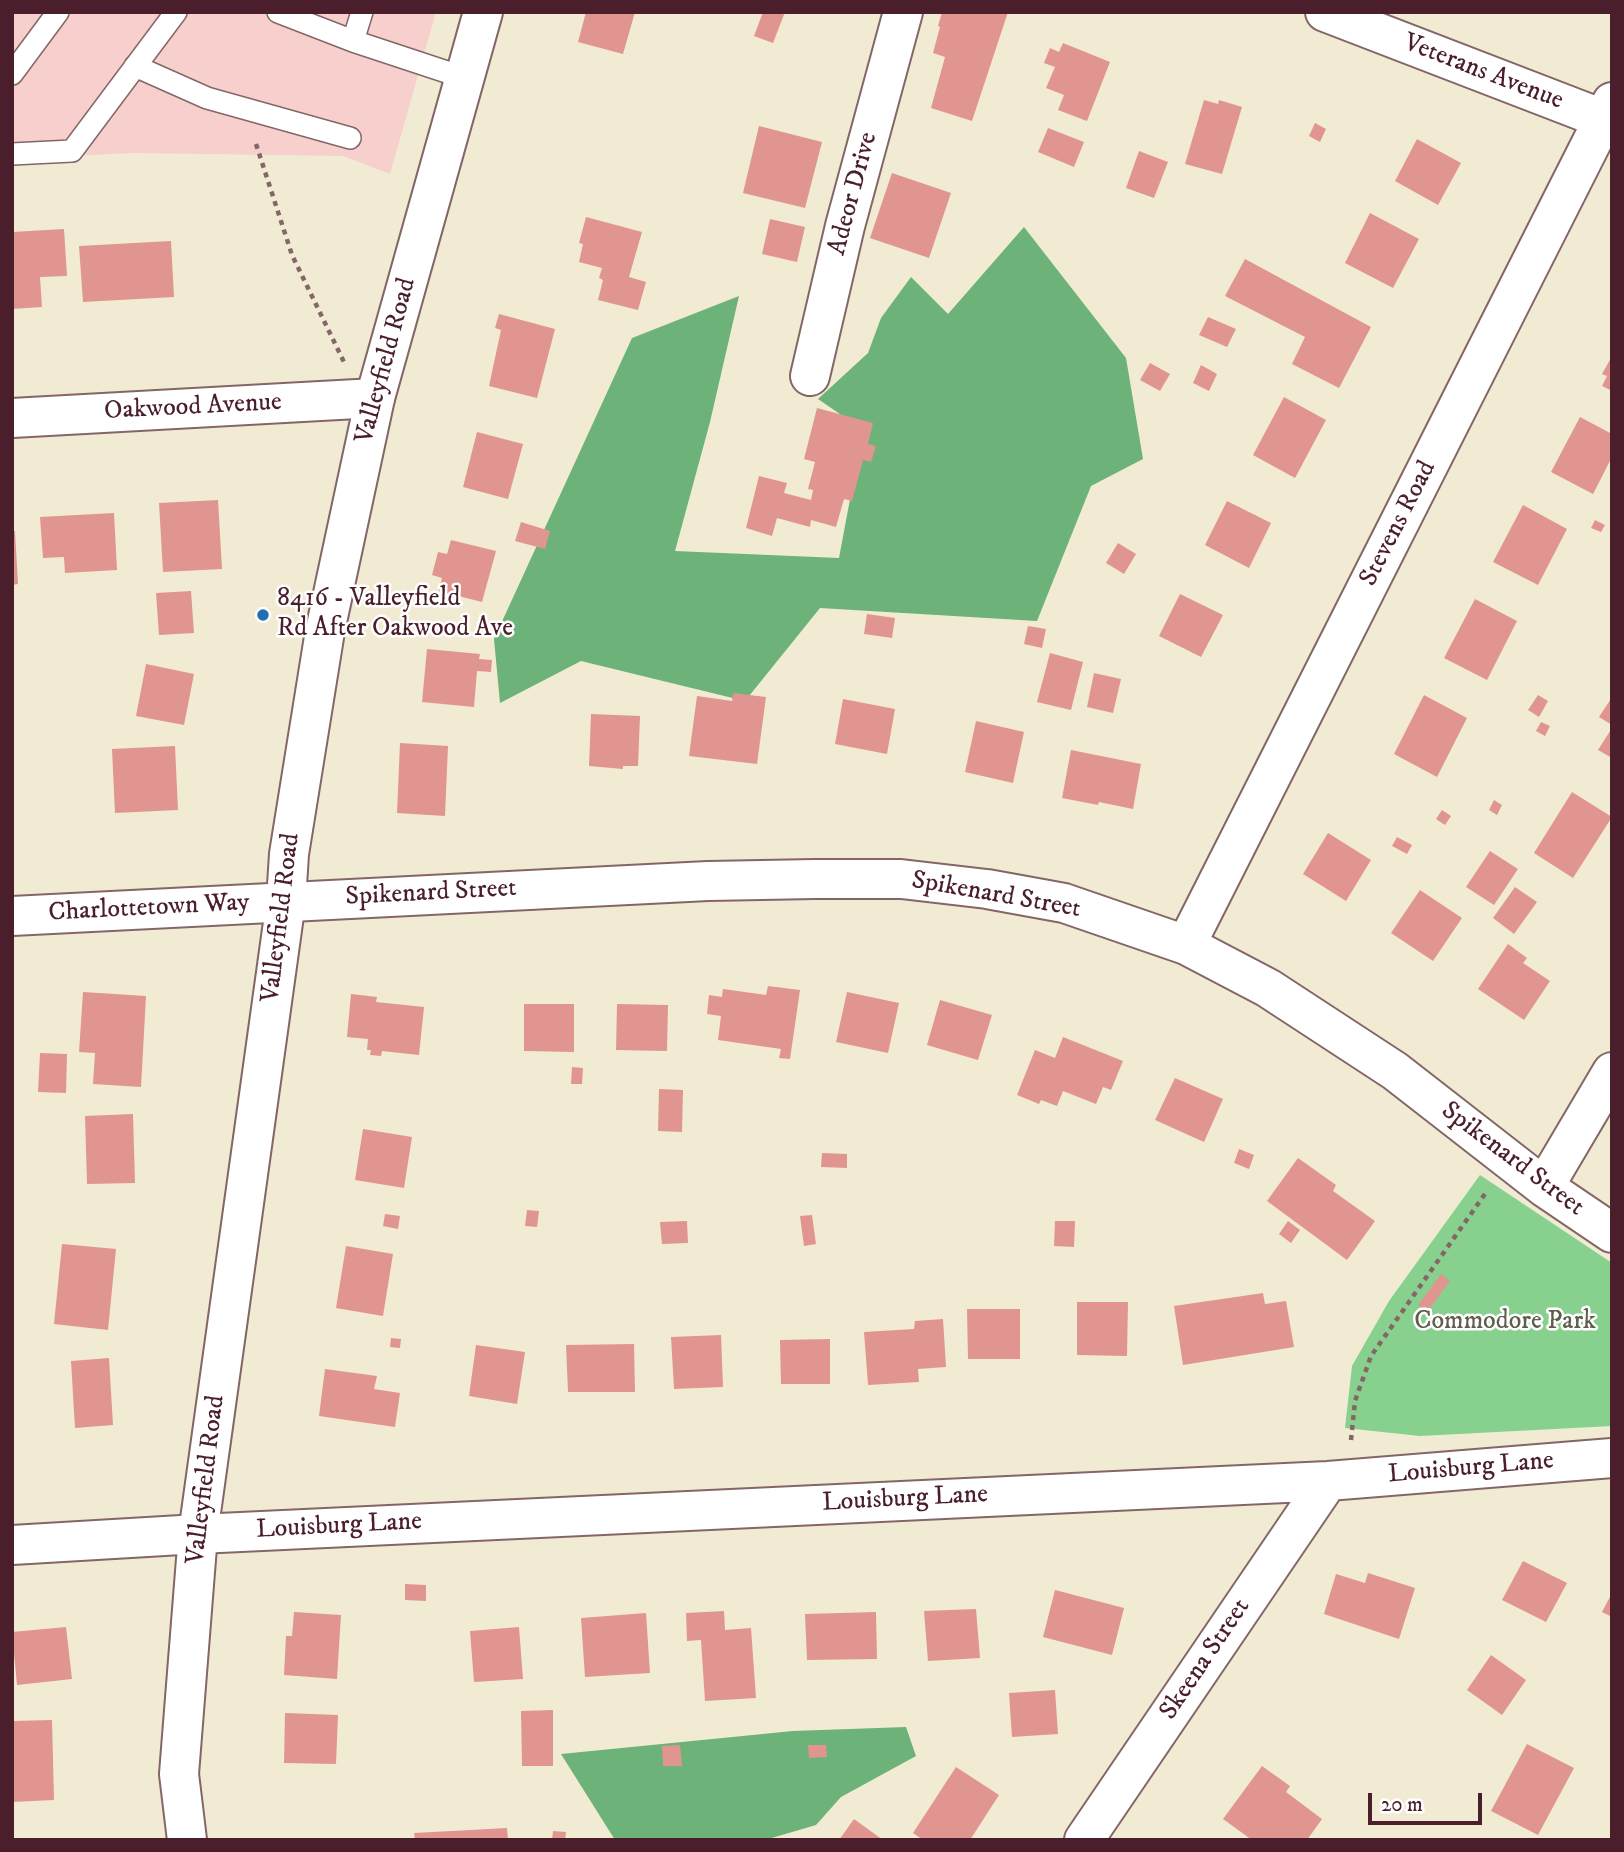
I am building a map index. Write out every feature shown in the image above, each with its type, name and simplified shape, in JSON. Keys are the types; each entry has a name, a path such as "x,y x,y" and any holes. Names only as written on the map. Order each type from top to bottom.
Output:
{"street":[{"name":"Valleyfield Road","path":"187,1840 179,1774 198,1534 286,901 289,854 325,631 379,385 483,12"},
{"name":"Adeor Drive","path":"810,376 845,226 902,12"},
{"name":"Veterans Avenue","path":"1330,13 1607,111"},
{"name":"Stevens Road","path":"1186,946 1607,111"},
{"name":"Oakwood Avenue","path":"12,418 379,385"},
{"name":"Spikenard Street","path":"286,901 708,881 901,879 987,889 1064,903 1186,946 1268,988 1395,1071 1544,1187 1612,1233"},
{"name":"Charlottetown Way","path":"12,916 286,901"},
{"path":"1544,1187 1612,1072"},
{"name":"Louisburg Lane","path":"198,1534 1328,1481 1612,1458"},
{"name":"Skeena Street","path":"1084,1840 1328,1481"},
{"path":"12,1545 198,1534"}],"lane":[{"path":"12,74 58,12"},
{"path":"12,154 72,151 176,12"},
{"path":"278,12 353,41 465,78"},
{"path":"353,41 362,12"},
{"path":"135,66 207,98 350,138"}],"path":[{"path":"254,139 292,255 343,362 379,385"},
{"path":"1328,1481 1353,1437 1355,1401 1371,1356 1509,1159"}],"shaded area":[{"path":"12,12 436,12 390,174 343,156 133,153 12,159"}],"green space":[{"path":"1024,227 1126,358 1143,459 1091,486 1037,621 820,608 745,701 581,661 500,703 494,639 632,338 739,296 710,422 675,551 839,558 863,430 818,399 868,353 881,318 911,277 948,314"},
{"name":"Commodore Park","path":"1480,1175 1612,1263 1612,1426 1420,1436 1345,1428 1352,1366 1389,1301"},
{"path":"906,1727 916,1756 841,1797 816,1825 765,1840 615,1840 561,1754 793,1731"}],"building":[{"path":"586,12 635,12 623,54 578,42"},
{"path":"763,12 785,12 773,43 754,36"},
{"path":"942,12 1008,12 972,121 931,108 945,57 933,53"},
{"path":"1063,43 1110,62 1087,121 1058,110 1064,95 1046,88 1055,67 1044,63 1050,48 1059,52"},
{"path":"1204,100 1218,104 1219,100 1242,107 1222,174 1185,164"},
{"path":"1315,123 1326,129 1320,142 1309,136"},
{"path":"759,126 822,142 805,208 743,193"},
{"path":"1048,128 1084,142 1074,167 1038,152"},
{"path":"1417,139 1461,163 1438,205 1395,181"},
{"path":"1139,151 1168,162 1154,198 1126,188"},
{"path":"892,173 951,193 929,258 870,238"},
{"path":"1370,213 1419,239 1393,288 1345,263"},
{"path":"586,217 642,232 629,277 646,282 638,310 598,300 603,280 599,278 602,268 579,262 583,244 579,243"},
{"path":"770,219 805,227 797,262 762,254"},
{"path":"64,229 67,276 40,277 42,307 12,309 12,232"},
{"path":"171,241 174,297 83,302 79,246"},
{"path":"1245,259 1371,327 1339,388 1292,364 1305,337 1225,296"},
{"path":"499,314 555,329 537,398 489,386 501,330 495,328"},
{"path":"1208,317 1236,329 1227,347 1199,335"},
{"path":"1612,356 1612,391 1602,386 1607,376 1602,374"},
{"path":"1150,363 1170,374 1160,391 1140,380"},
{"path":"1201,365 1217,374 1209,391 1193,383"},
{"path":"1284,397 1326,420 1295,478 1253,455"},
{"path":"817,408 873,423 868,444 876,446 871,462 863,460 852,501 844,499 836,527 811,520 810,527 777,518 772,536 746,528 759,476 787,483 784,493 811,500 813,490 808,489 815,462 804,459"},
{"path":"1580,417 1612,434 1612,457 1593,494 1551,472"},
{"path":"477,432 523,444 508,499 463,487"},
{"path":"218,500 222,569 163,572 159,503"},
{"path":"1227,501 1271,523 1249,568 1205,545"},
{"path":"1523,505 1567,529 1538,585 1493,562"},
{"path":"114,513 117,570 65,573 64,557 43,558 40,517"},
{"path":"1595,520 1605,525 1601,532 1591,528"},
{"path":"521,522 550,531 545,549 515,541"},
{"path":"12,531 15,531 18,584 12,585"},
{"path":"451,540 496,551 482,602 439,591 442,578 432,575 438,552 447,554"},
{"path":"1118,543 1136,554 1124,574 1106,563"},
{"path":"191,591 194,633 159,635 156,593"},
{"path":"1180,594 1223,615 1201,657 1159,636"},
{"path":"1475,599 1517,621 1487,680 1444,658"},
{"path":"867,614 895,618 892,638 864,634"},
{"path":"1028,626 1046,629 1042,648 1024,644"},
{"path":"427,649 480,654 479,659 492,660 491,672 477,671 474,707 422,702"},
{"path":"1050,653 1083,662 1071,710 1037,702"},
{"path":"146,664 194,674 184,725 136,716"},
{"path":"1094,673 1121,679 1113,713 1087,707"},
{"path":"733,693 766,697 757,764 689,756 697,696 732,701"},
{"path":"1424,695 1467,718 1437,777 1394,754"},
{"path":"1538,695 1548,701 1539,717 1528,710"},
{"path":"1612,697 1612,725 1599,717"},
{"path":"843,699 895,709 887,754 835,744"},
{"path":"591,714 640,716 638,766 623,766 623,769 589,766"},
{"path":"976,721 1024,732 1013,783 965,772"},
{"path":"1541,722 1550,726 1545,736 1536,731"},
{"path":"1612,728 1612,758 1598,750"},
{"path":"400,743 448,746 445,816 397,813"},
{"path":"175,746 178,810 115,813 112,749"},
{"path":"1071,750 1141,764 1133,809 1062,798"},
{"path":"1572,792 1612,817 1573,878 1534,853"},
{"path":"1494,800 1502,805 1497,815 1489,810"},
{"path":"1442,810 1451,816 1445,825 1436,819"},
{"path":"1328,833 1371,860 1346,901 1303,874"},
{"path":"1397,837 1412,845 1407,854 1392,846"},
{"path":"1490,851 1518,869 1494,905 1466,887"},
{"path":"1515,887 1537,902 1514,934 1493,918"},
{"path":"1420,890 1462,918 1433,961 1391,933"},
{"path":"1508,944 1527,958 1523,963 1550,981 1524,1020 1478,989"},
{"path":"768,986 800,990 790,1059 779,1058 781,1049 718,1040 721,1016 707,1014 709,995 722,997 723,989 766,995"},
{"path":"83,992 146,996 141,1087 93,1084 95,1053 79,1052"},
{"path":"847,992 899,1003 888,1053 836,1042"},
{"path":"351,994 377,997 376,1002 424,1007 419,1055 382,1051 381,1056 370,1055 371,1050 367,1050 368,1039 347,1037"},
{"path":"940,1000 992,1015 978,1060 927,1045"},
{"path":"524,1004 574,1004 574,1052 524,1051"},
{"path":"617,1004 668,1005 667,1051 616,1050"},
{"path":"1063,1037 1123,1061 1111,1090 1103,1087 1096,1104 1063,1091 1057,1106 1041,1100 1039,1104 1017,1095 1035,1050 1055,1058"},
{"path":"40,1053 67,1054 66,1093 38,1092"},
{"path":"572,1067 583,1068 582,1084 571,1084"},
{"path":"1175,1078 1223,1099 1204,1142 1155,1120"},
{"path":"659,1089 683,1090 682,1132 658,1131"},
{"path":"133,1114 135,1183 87,1184 85,1116"},
{"path":"363,1129 412,1137 404,1188 355,1180"},
{"path":"1239,1149 1254,1155 1249,1169 1234,1163"},
{"path":"822,1153 847,1154 847,1168 821,1167"},
{"path":"1298,1158 1336,1185 1333,1191 1375,1221 1347,1260 1267,1201"},
{"path":"527,1210 539,1211 537,1227 525,1226"},
{"path":"385,1214 400,1216 398,1229 383,1226"},
{"path":"812,1215 816,1244 804,1246 800,1216"},
{"path":"687,1221 688,1243 662,1244 660,1222"},
{"path":"1055,1221 1075,1221 1074,1247 1054,1246"},
{"path":"1288,1221 1300,1230 1291,1243 1279,1234"},
{"path":"62,1244 116,1249 108,1330 54,1324"},
{"path":"346,1246 393,1254 383,1316 336,1308"},
{"path":"1441,1274 1450,1281 1427,1312 1418,1305"},
{"path":"1263,1293 1265,1304 1286,1301 1294,1347 1183,1365 1174,1306"},
{"path":"1077,1302 1128,1302 1127,1356 1077,1355"},
{"path":"967,1309 1020,1309 1020,1359 968,1359"},
{"path":"943,1319 946,1367 918,1369 919,1382 868,1385 864,1332 914,1329 915,1321"},
{"path":"721,1335 723,1387 674,1389 671,1337"},
{"path":"391,1338 401,1339 400,1348 390,1347"},
{"path":"830,1339 830,1384 781,1384 780,1340"},
{"path":"634,1344 635,1392 568,1392 566,1345"},
{"path":"476,1345 525,1352 517,1404 469,1396"},
{"path":"109,1358 113,1425 75,1428 71,1361"},
{"path":"325,1369 377,1376 374,1389 400,1393 395,1427 319,1416"},
{"path":"1523,1561 1567,1583 1546,1622 1502,1600"},
{"path":"1368,1573 1415,1588 1399,1639 1324,1614 1336,1574 1365,1583"},
{"path":"405,1584 426,1585 426,1601 405,1600"},
{"path":"1055,1590 1124,1608 1112,1655 1043,1637"},
{"path":"1612,1593 1612,1617 1602,1612"},
{"path":"976,1609 980,1658 928,1661 924,1611"},
{"path":"724,1611 725,1630 751,1628 756,1698 705,1701 701,1640 687,1641 686,1613"},
{"path":"294,1612 341,1615 337,1679 284,1675 286,1636 292,1636"},
{"path":"876,1612 877,1659 807,1660 805,1614"},
{"path":"646,1613 650,1673 585,1677 581,1618"},
{"path":"66,1627 72,1679 17,1685 12,1632"},
{"path":"519,1627 523,1679 474,1682 470,1631"},
{"path":"1491,1655 1526,1680 1502,1715 1467,1690"},
{"path":"1055,1690 1058,1734 1012,1737 1009,1693"},
{"path":"553,1710 553,1766 522,1766 521,1711"},
{"path":"285,1713 338,1715 336,1764 284,1763"},
{"path":"52,1720 54,1800 12,1802 12,1721"},
{"path":"1527,1744 1574,1768 1538,1835 1491,1811"},
{"path":"680,1745 682,1766 663,1766 662,1746"},
{"path":"808,1745 826,1745 827,1757 809,1758"},
{"path":"1262,1766 1290,1786 1286,1792 1322,1819 1307,1840 1252,1840 1223,1819"},
{"path":"956,1767 999,1795 970,1840 923,1840 913,1833"},
{"path":"854,1819 883,1840 839,1840"},
{"path":"507,1828 508,1840 415,1840 414,1833"},
{"path":"553,1831 566,1832 565,1840 552,1840"}],"place":[{"name":"8416 - Valleyfield Rd After Oakwood Ave","path":"263,615"}]}
